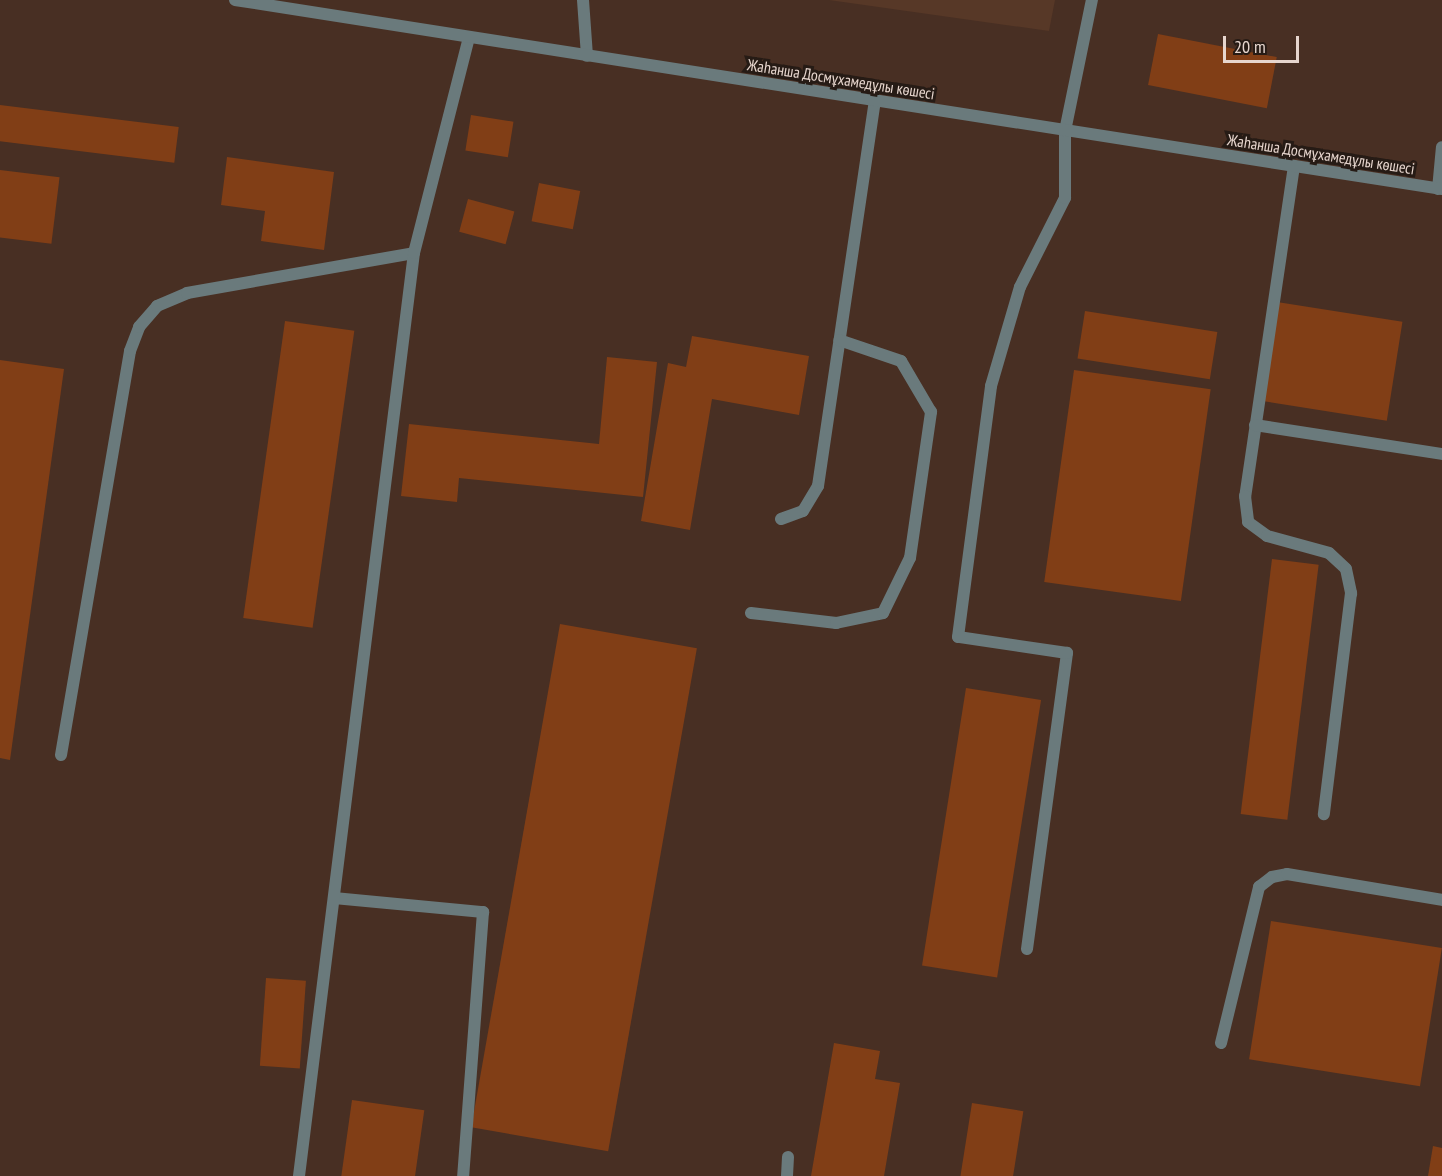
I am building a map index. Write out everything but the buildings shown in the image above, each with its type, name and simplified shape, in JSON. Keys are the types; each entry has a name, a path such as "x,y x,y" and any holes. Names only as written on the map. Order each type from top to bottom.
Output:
{"street":[{"name":"Жаһанша Досмұхамедұлы көшесі","path":"235,0 1440,189"},
{"path":"583,0 586,56"},
{"path":"1027,949 1067,653 958,637 991,386 1020,286 1065,198 1065,131 1092,0"},
{"path":"299,1176 414,253 469,38"},
{"path":"781,519 803,511 818,486 875,101"},
{"path":"1440,189 1442,147"},
{"path":"1294,166 1245,495 1248,522 1267,536 1329,553 1346,569 1349,585 1324,814"},
{"path":"61,755 130,351 139,327 157,306 187,292 414,253"},
{"path":"751,613 836,623 884,613 910,558 931,412 901,362 839,340"},
{"path":"1255,425 1442,454"},
{"path":"1221,1043 1259,887 1272,877 1287,874 1442,900"},
{"path":"334,898 483,912 463,1176"},
{"path":"787,1176 788,1157"}],"shaded area":[{"path":"829,0 1055,0 1049,31"}]}
